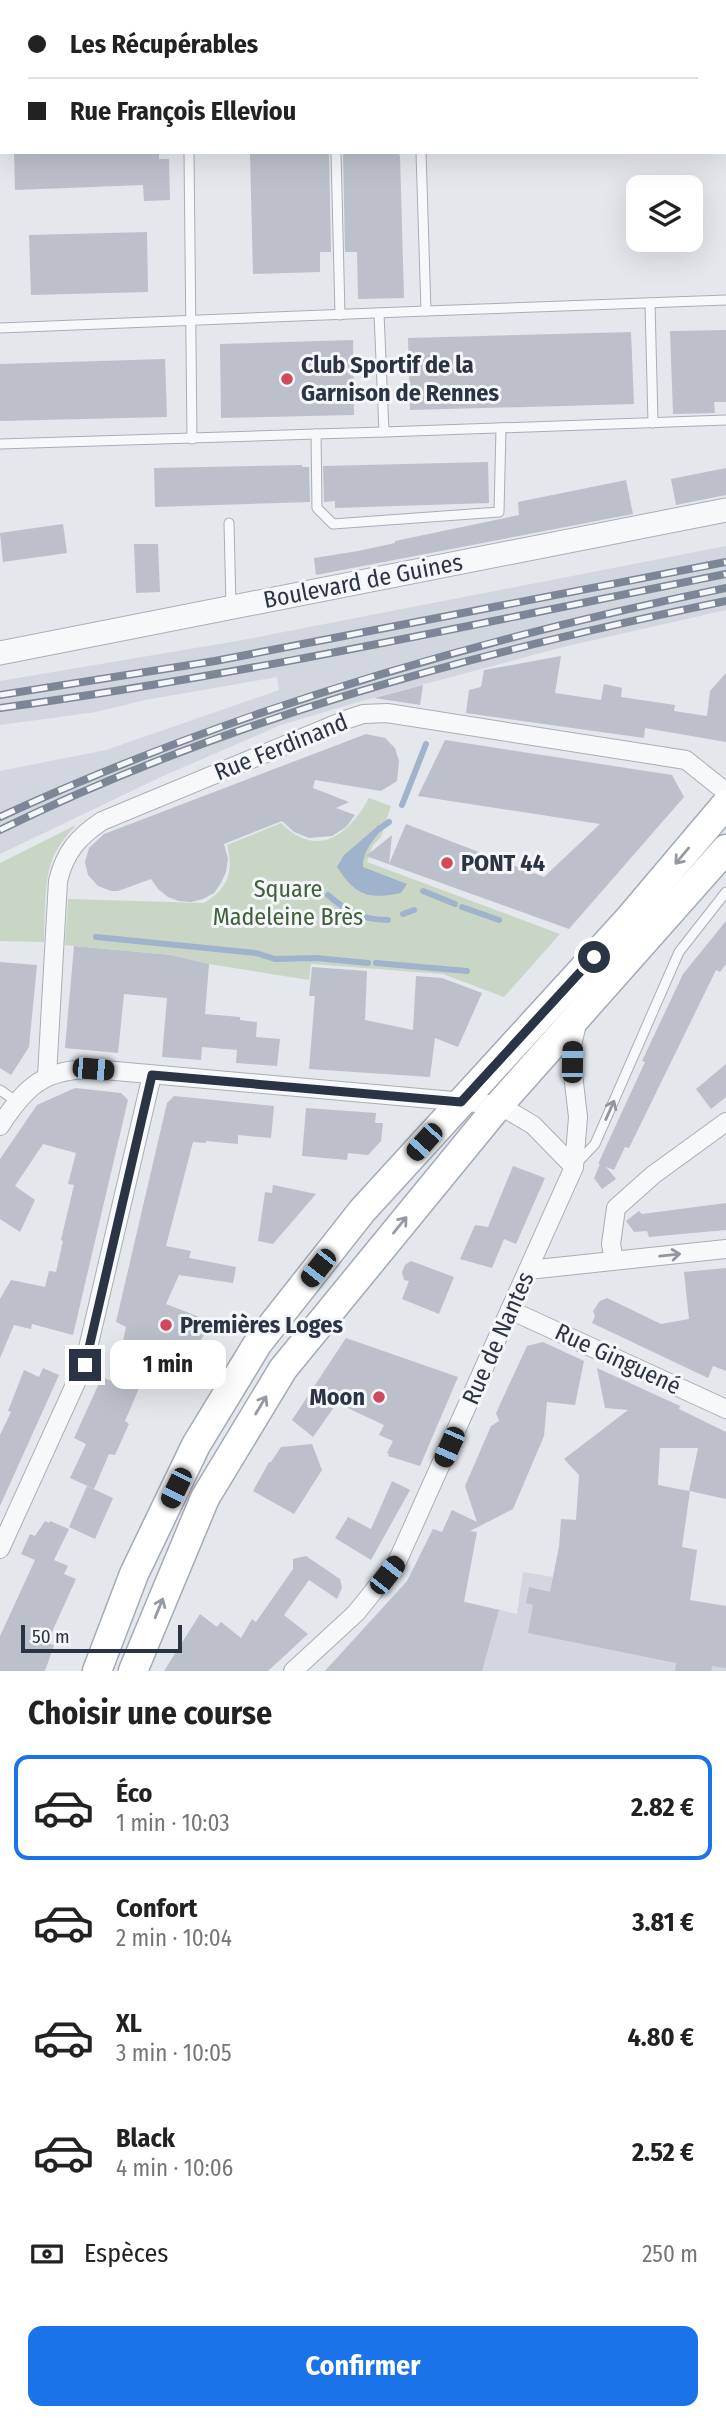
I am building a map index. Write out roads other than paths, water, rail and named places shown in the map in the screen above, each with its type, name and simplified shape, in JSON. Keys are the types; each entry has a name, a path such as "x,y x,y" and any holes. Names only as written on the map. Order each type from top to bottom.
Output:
{"main road":[{"path":"97,1671 134,1574 196,1445 258,1343 362,1211 627,921 726,804"},
{"path":"133,1671 205,1498 283,1369 499,1105 579,1013 720,866"}],"street":[{"name":"Boulevard de Guines","path":"0,653 726,510"},
{"name":"Rue Ferdinand","path":"47,1076 58,881 68,853 77,840 102,821 348,719 374,713 448,722 686,760 726,792"},
{"name":"Rue de Nantes","path":"293,1671 356,1613 397,1562 574,1167 578,1117 572,1045 579,1013"},
{"path":"0,1126 16,1101 32,1085 47,1076 78,1069 499,1105 533,1125 574,1167"},
{"path":"0,1549 85,1365 152,1075"},
{"path":"614,1260 611,1244 615,1208 653,1175 726,1122"},
{"path":"528,1270 726,1249"},
{"name":"Rue Ginguené","path":"510,1310 726,1409"}],"lane":[{"path":"188,154 192,439"},
{"path":"336,154 340,315"},
{"path":"421,154 426,311"},
{"path":"0,328 726,300"},
{"path":"650,303 653,423"},
{"path":"379,313 384,432"},
{"path":"0,444 726,420"},
{"path":"316,434 317,508 333,524 499,512 501,428"},
{"path":"229,523 232,608"},
{"name":"Rue de Nantes","path":"574,1167 595,1144 678,952 726,892"},
{"path":"0,1090 16,1101"}],"water":[{"path":"379,825 379,833 366,853 363,867 407,884 401,893 380,896 363,893 350,884 337,867 344,855"}],"waterway":[{"path":"402,805 426,744"},
{"path":"379,829 389,822"},
{"path":"423,891 455,904"},
{"path":"328,895 355,914 388,920"},
{"path":"462,907 499,920"},
{"path":"403,914 414,910"},
{"path":"96,937 256,953 275,959 316,958 368,963"},
{"path":"376,963 467,971"}],"railway":[{"path":"0,695 215,661 726,562"},
{"path":"0,708 273,664 726,574"},
{"path":"0,817 176,743 357,682 540,630 726,588"},
{"path":"0,830 86,790 175,754 356,693 447,666 726,601"}],"place":[{"name":"Club Sportif de la Garnison de Rennes","path":"287,379"},
{"name":"PONT 44","path":"447,863"},
{"name":"Premières Loges","path":"166,1325"},
{"name":"Moon","path":"379,1397"}],"park label":[{"name":"Square Madeleine Brès","path":"288,903"}]}
